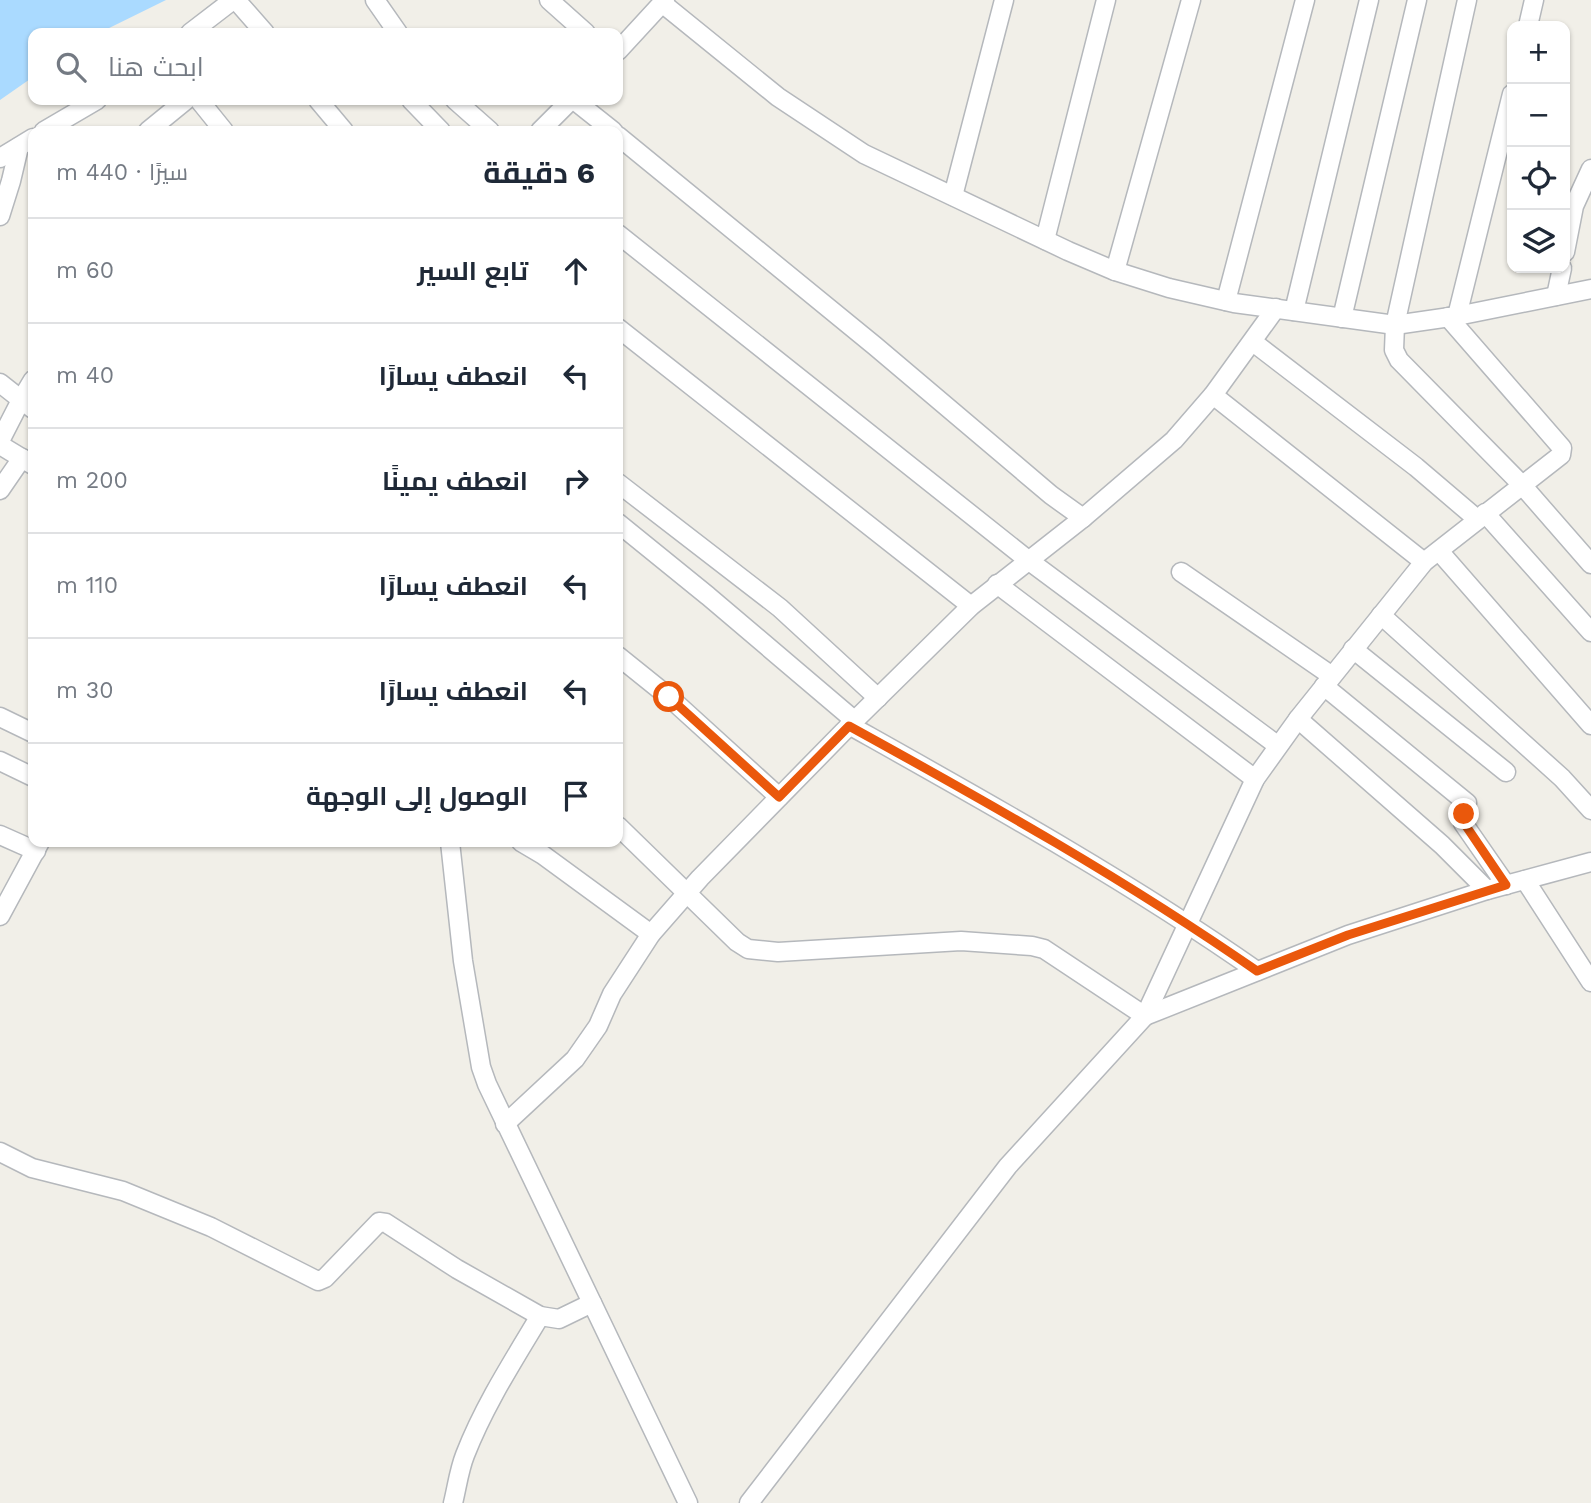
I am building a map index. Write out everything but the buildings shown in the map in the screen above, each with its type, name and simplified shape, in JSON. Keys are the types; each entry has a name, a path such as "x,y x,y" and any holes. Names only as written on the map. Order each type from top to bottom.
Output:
{"street":[{"path":"197,28 234,0 260,28"},
{"path":"374,0 394,28"},
{"path":"549,0 580,28"},
{"path":"953,197 1004,0"},
{"path":"1045,240 1106,0"},
{"path":"1115,271 1191,0"},
{"path":"1226,301 1305,0"},
{"path":"1294,311 1369,0"},
{"path":"1342,318 1417,0"},
{"path":"1467,0 1395,325 1394,351 1399,360 1522,485 1591,564"},
{"path":"1529,21 1534,0"},
{"path":"623,45 663,1 778,97 864,154 1115,271 1169,288 1226,301 1395,325 1591,289"},
{"path":"53,126 88,105"},
{"path":"154,126 180,105"},
{"path":"203,105 220,126"},
{"path":"322,105 340,126"},
{"path":"416,105 436,126"},
{"path":"461,105 484,126"},
{"path":"545,126 568,105"},
{"path":"579,105 606,126"},
{"path":"1452,316 1507,112"},
{"path":"623,139 876,346 1051,495 1083,518"},
{"path":"0,158 26,142"},
{"path":"0,216 26,142"},
{"path":"1570,226 1574,206 1591,169"},
{"path":"623,238 1028,560 1277,745"},
{"path":"1556,296 1561,273"},
{"path":"505,1124 542,1092 586,1045 612,994 651,934 688,892 852,723 971,606 1083,518 1166,448 1213,395 1276,308"},
{"path":"750,1503 1008,1166 1145,1016 1255,779 1277,745 1424,562 1559,458 1562,448 1452,316"},
{"path":"623,332 971,606"},
{"path":"1253,342 1481,516 1591,632"},
{"path":"0,383 27,404 0,443 28,462 0,490"},
{"path":"1213,395 1424,562"},
{"path":"623,487 780,608 878,698"},
{"path":"623,527 708,596 852,723 1039,831 1189,923 1257,971"},
{"path":"1439,551 1591,725"},
{"path":"1181,572 1328,681 1467,803 1464,823 1506,885"},
{"path":"997,584 1255,779"},
{"path":"1381,615 1562,778 1591,810"},
{"path":"1353,649 1506,772"},
{"path":"623,660 669,697 779,797"},
{"path":"0,717 28,731"},
{"path":"1298,719 1432,836 1487,890"},
{"path":"0,761 28,774"},
{"path":"623,831 737,942 748,949 778,952 961,941 1032,946 1044,949 1145,1016"},
{"path":"0,835 28,844"},
{"path":"2,910 38,847"},
{"path":"451,847 463,961 481,1067 505,1124 688,1503"},
{"path":"529,847 651,934"},
{"path":"1145,1016 1348,935 1487,890 1586,864 1591,881"},
{"path":"1525,880 1591,982"},
{"path":"0,1152 32,1168 123,1191 211,1227 318,1281 325,1278 379,1222 386,1223 457,1269 540,1316 559,1319 592,1303"},
{"path":"453,1503 464,1458 473,1437 494,1393 540,1316"}],"water":[{"path":"0,0 166,0 109,28 28,28 28,80 0,100"}],"route":[{"path":"669,697 779,797 849,726 1039,831 1189,923 1257,971 1348,935 1506,885 1464,823 1464,814"}]}
